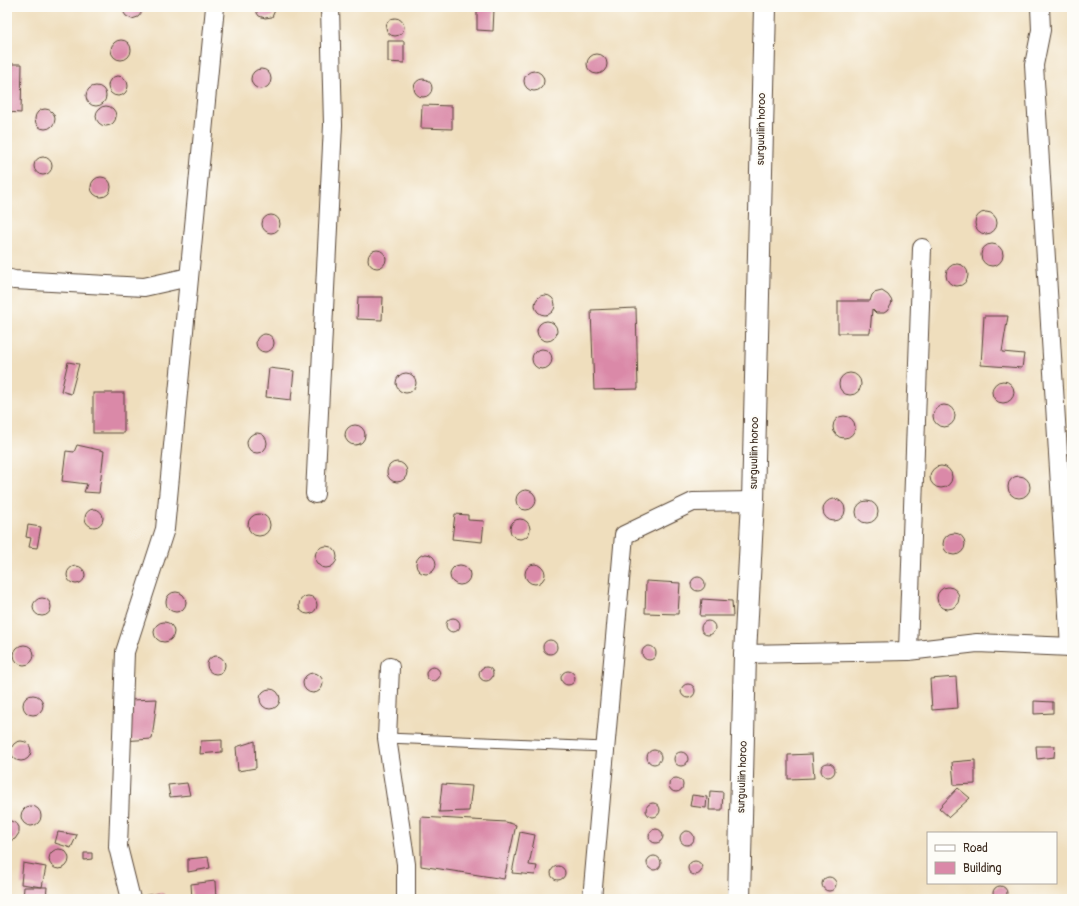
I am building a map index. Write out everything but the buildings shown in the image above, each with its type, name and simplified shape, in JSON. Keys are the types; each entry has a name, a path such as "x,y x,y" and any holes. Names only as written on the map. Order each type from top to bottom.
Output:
{"street":[{"path":"131,899 118,848 125,652 165,529 215,7"},
{"path":"315,494 333,125 330,7"},
{"name":"surguuliin horoo","path":"739,899 746,654 753,502 765,7"},
{"path":"746,654 908,651 977,643 1071,648 1034,65 1041,30 1040,7"},
{"path":"908,651 922,248"},
{"path":"7,278 14,280 144,287 190,277"},
{"path":"592,899 624,536 693,502 753,502"},
{"path":"390,667 387,738 406,864 406,899"}],"lane":[{"path":"387,738 605,747"}]}
